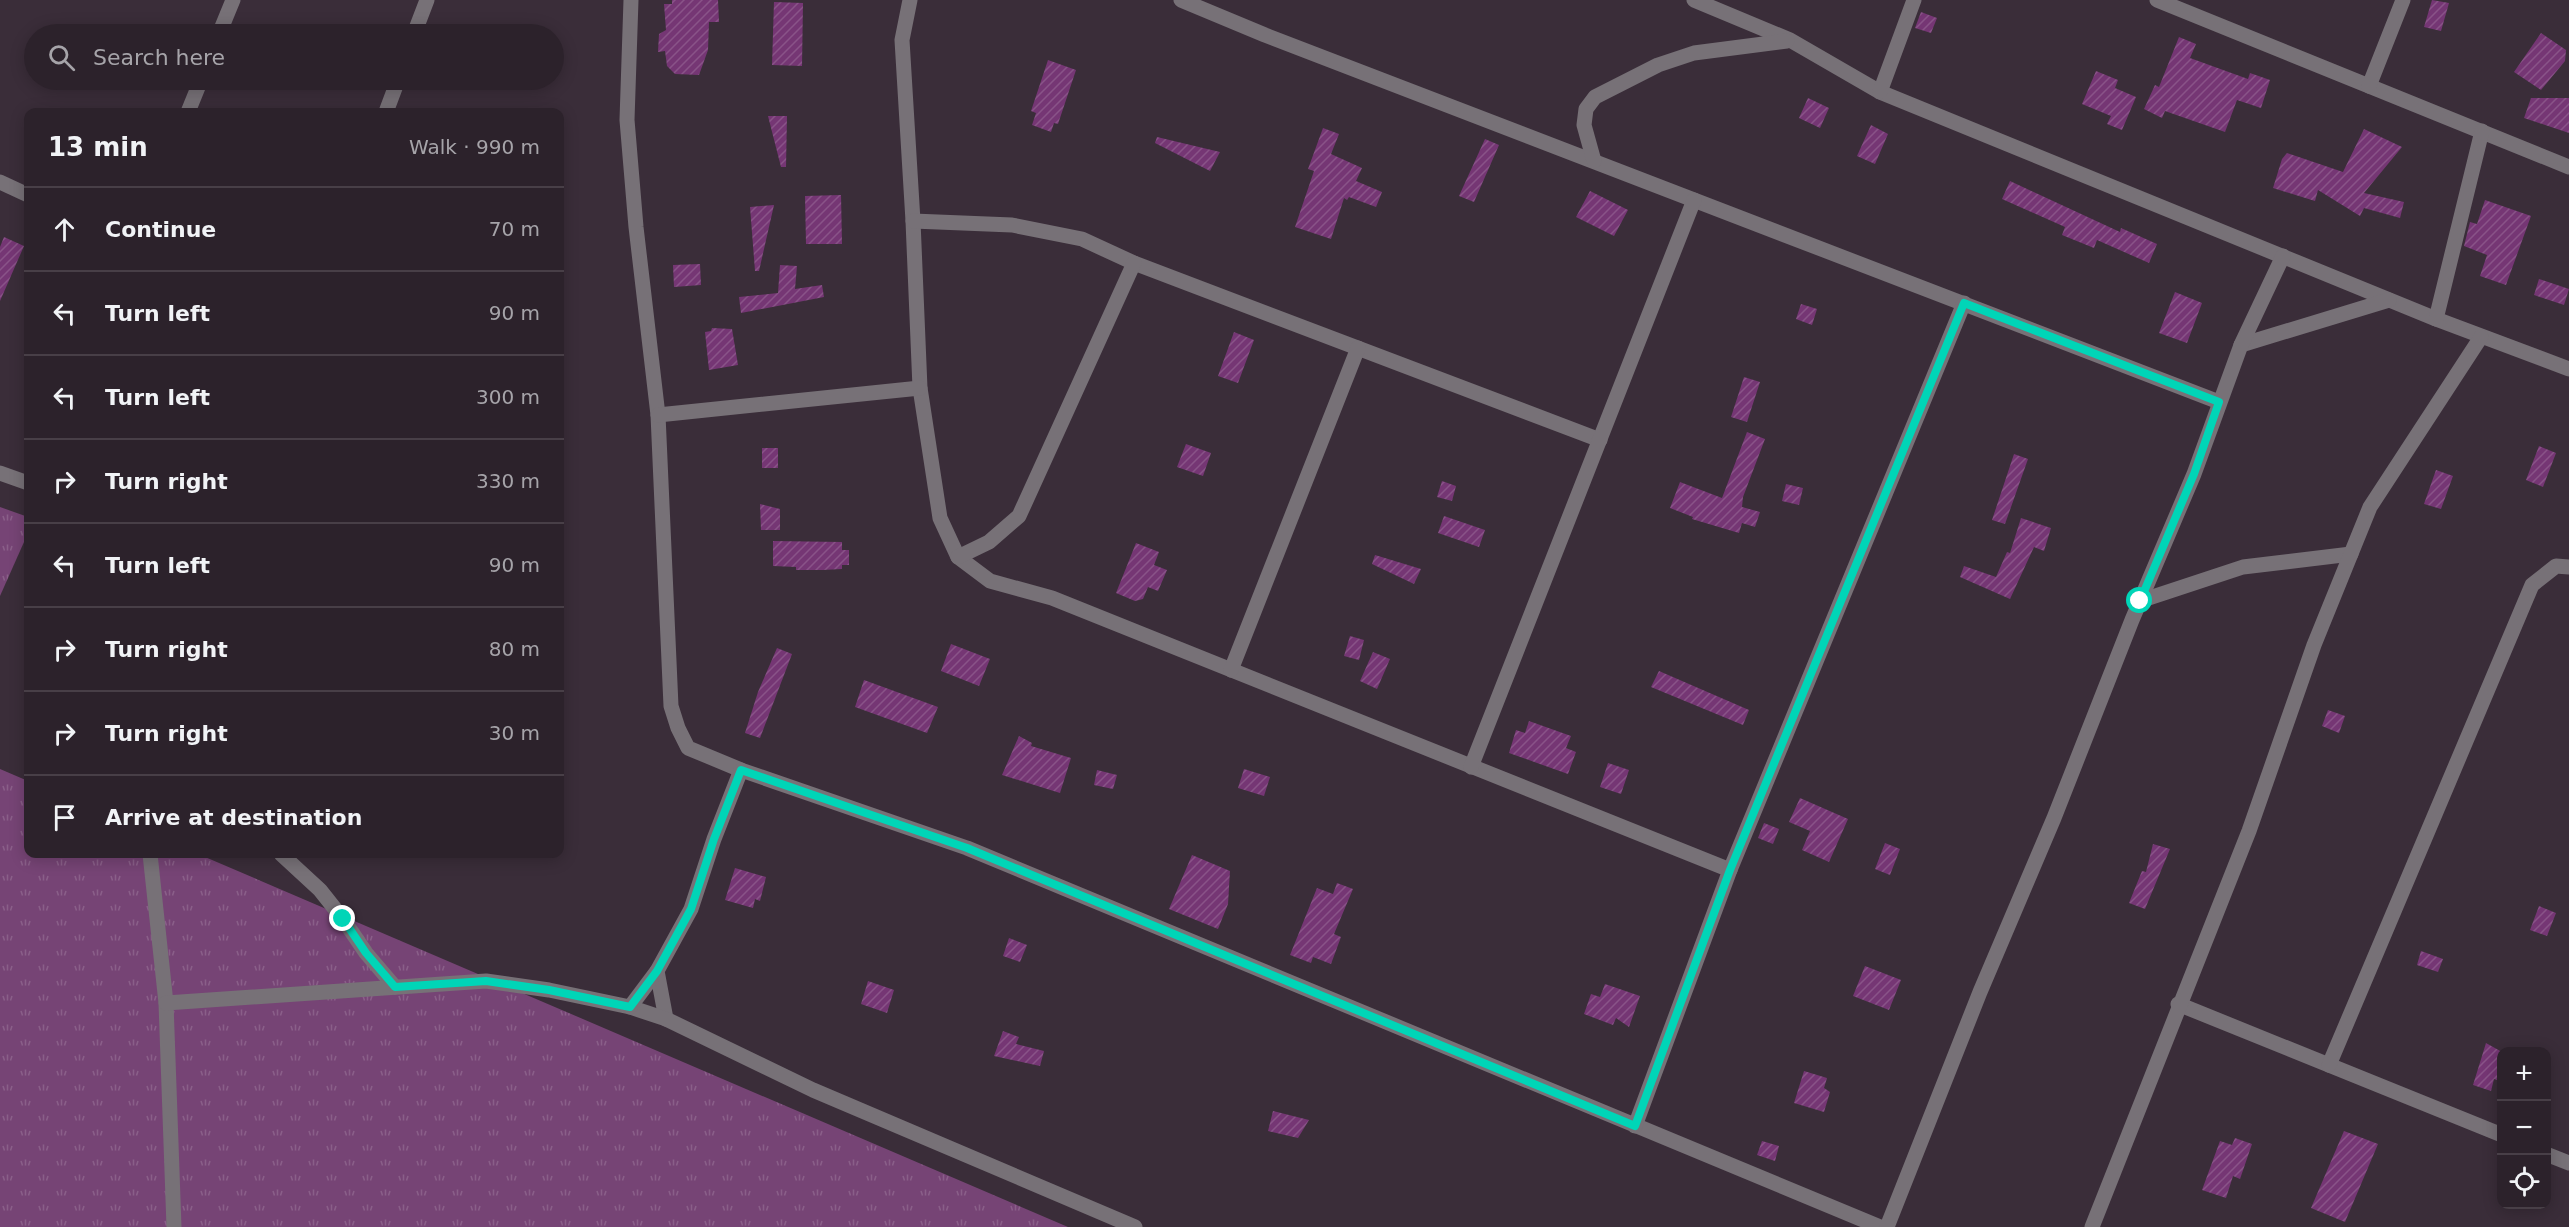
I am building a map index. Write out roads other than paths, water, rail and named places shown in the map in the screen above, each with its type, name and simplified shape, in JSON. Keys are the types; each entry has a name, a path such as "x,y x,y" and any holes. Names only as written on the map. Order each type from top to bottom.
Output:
{"street":[{"path":"223,24 233,0"},
{"path":"418,24 427,0"},
{"path":"631,0 627,120 636,227 658,415 671,706 688,748 741,770 967,848 1880,1227"},
{"path":"910,0 902,40 920,388 940,518 958,557 990,580 1052,598 1730,870"},
{"path":"1181,0 2219,402"},
{"path":"1694,0 1790,40 1880,92 2436,319 2569,369"},
{"path":"1880,92 1914,0"},
{"path":"2157,0 2569,167"},
{"path":"2369,86 2403,0"},
{"path":"1594,161 1584,125 1586,109 1595,97 1658,65 1694,53 1790,40"},
{"path":"190,108 197,90"},
{"path":"388,108 394,90"},
{"path":"2436,319 2482,131"},
{"path":"0,182 24,193"},
{"path":"1472,766 1694,200"},
{"path":"913,221 1012,225 1082,239 1134,263 1600,440"},
{"path":"1887,1227 1980,992 2054,818 2140,601 2194,474 2241,345 2283,256"},
{"path":"958,557 989,542 1019,516 1134,263"},
{"path":"2241,345 2389,300"},
{"path":"1635,1126 1730,870 1964,303"},
{"path":"2092,1227 2248,831 2314,645 2370,507 2481,337"},
{"path":"1231,670 1358,348"},
{"path":"658,415 920,388"},
{"path":"0,473 24,482"},
{"path":"2140,601 2243,567 2351,554"},
{"path":"2329,1065 2532,585 2556,566 2569,567"},
{"path":"630,1007 657,971 691,909 714,839 741,770"},
{"path":"150,858 166,1003 174,1227"},
{"path":"285,858 320,890 366,953 395,987"},
{"path":"657,971 666,1019"},
{"path":"166,1003 486,981 549,990 630,1007 666,1019 813,1090 1134,1227"},
{"path":"2178,1004 2497,1133"},
{"path":"2551,1155 2568,1159"}]}
